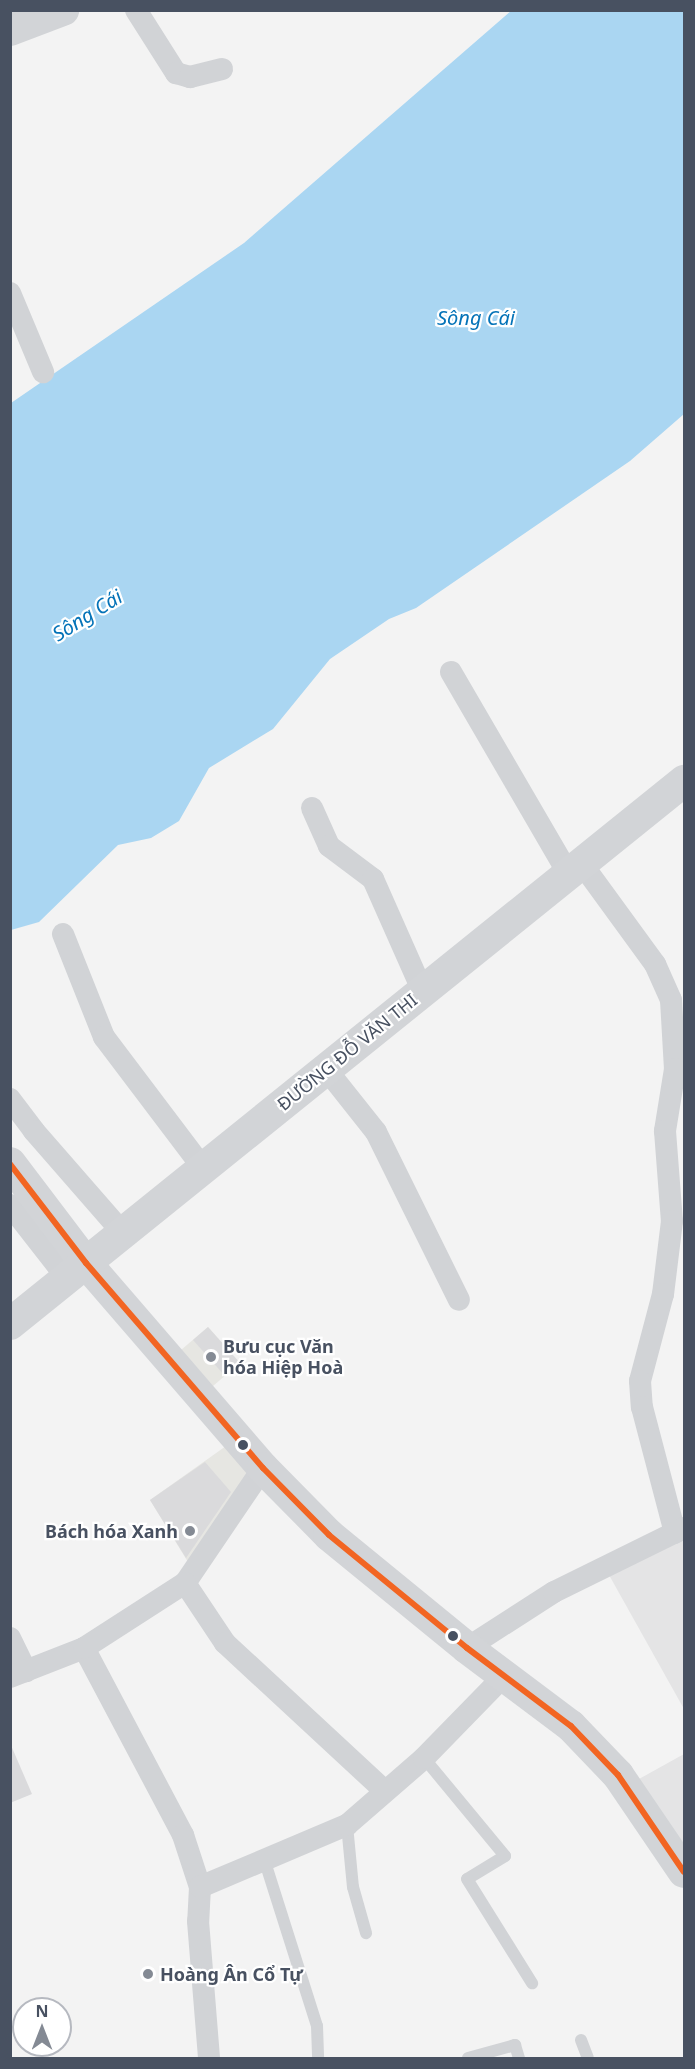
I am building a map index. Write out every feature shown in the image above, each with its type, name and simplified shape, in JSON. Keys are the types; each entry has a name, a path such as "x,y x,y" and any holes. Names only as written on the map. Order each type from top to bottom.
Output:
{"main road":[{"path":"10,30 63,10"},
{"name":"ĐƯỜNG ĐỖ VĂN THI","path":"10,1324 684,781"},
{"path":"10,1163 77,1270 263,1468 329,1535 467,1648 571,1726 618,1775 684,1872"}],"street":[{"path":"136,10 176,73 190,77 222,69"},
{"path":"10,293 43,372"},
{"path":"451,672 575,869 665,980 671,1000 680,1074 665,1131 672,1221 666,1273 640,1381 642,1407 680,1530 554,1592 467,1648"},
{"path":"312,808 329,846 373,879 423,992"},
{"path":"63,934 104,1037 203,1168"},
{"path":"326,1070 376,1132 459,1300"},
{"path":"10,1099 34,1131 123,1233"},
{"path":"10,1205 77,1270"},
{"path":"10,1638 18,1674 84,1648 185,1583 263,1468"},
{"path":"185,1583 225,1643 384,1790"},
{"path":"84,1648 183,1835 201,1887 198,1921 209,2058"},
{"path":"201,1887 265,1862 346,1825 424,1758 504,1676"}],"lane":[{"path":"424,1758 505,1856 467,1879 532,1983"},
{"path":"346,1825 353,1887 366,1933"},
{"path":"265,1862 317,2026 318,2058"},
{"path":"581,2040 588,2058"},
{"path":"468,2058 515,2045 519,2058"}],"shaded area":[{"name":"Bưu cục Văn hóa Hiệp Hoà","path":"208,1327 240,1363 213,1386 181,1350"},
{"name":"Bách hóa Xanh","path":"226,1446 249,1473 188,1562 150,1500"},
{"path":"684,1538 684,1709 609,1575"},
{"path":"684,1754 684,1845 639,1779"}],"water":[{"name":"Sông Cái","path":"511,11 684,11 684,414 630,461 416,608 389,619 330,659 273,729 209,768 179,821 151,838 118,845 39,922 11,930 11,403 244,243"}],"building":[{"path":"208,1327 240,1363 225,1376 193,1340"},
{"name":"Bách hóa Xanh","path":"205,1462 231,1492 186,1558 150,1500"},
{"path":"10,1743 32,1794 10,1803"}],"transit line":[{"path":"10,1164 86,1263 263,1468 329,1535 467,1648 571,1726 618,1775 684,1872"}],"place":[{"name":"Bưu cục Văn hóa Hiệp Hoà","path":"211,1357"},
{"name":"Bách hóa Xanh","path":"190,1531"},
{"name":"Hoàng Ân Cổ Tự","path":"148,1974"}]}
